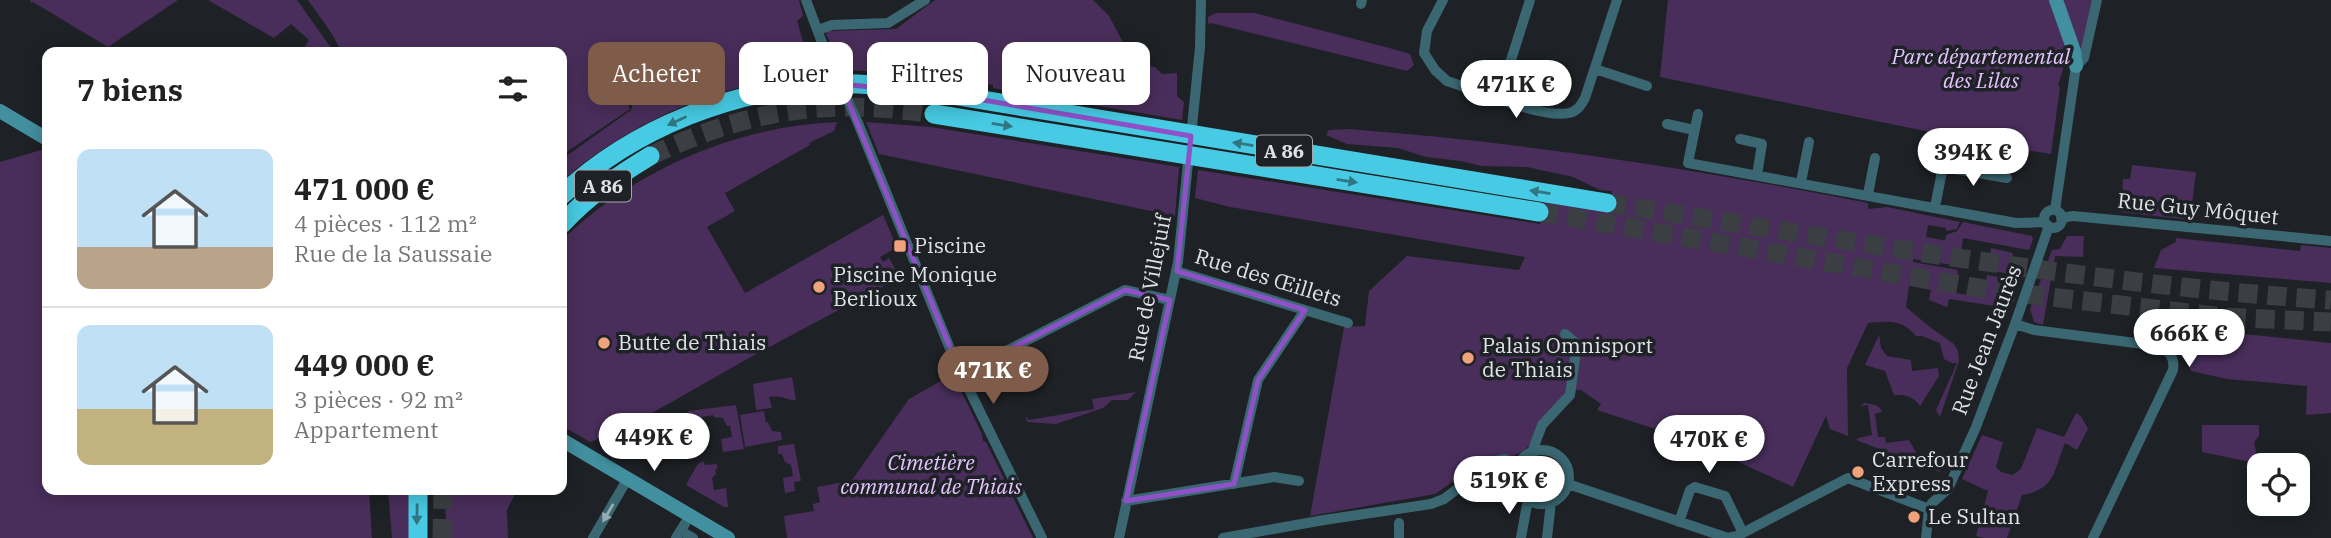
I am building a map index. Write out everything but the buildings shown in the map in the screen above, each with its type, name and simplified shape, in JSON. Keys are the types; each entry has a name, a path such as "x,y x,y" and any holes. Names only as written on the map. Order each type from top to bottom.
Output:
{"highway":[{"name":"A 86","path":"567,191 603,162 641,138 685,117 727,102 774,91 834,84 866,84 938,92 1607,203"},
{"name":"A 86","path":"934,114 1539,212"},
{"name":"A 86","path":"567,219 613,178 650,156"},
{"path":"418,495 418,538"}],"main road":[{"path":"2056,0 2074,51 2076,66"},
{"path":"0,111 42,136"},
{"path":"567,443 728,538"}],"street":[{"path":"806,0 961,374 1042,538"},
{"path":"818,30 832,24 888,23 925,0"},
{"name":"Rue de Villejuif","path":"1119,538 1176,271 1200,37 1200,0"},
{"path":"1443,0 1427,31 1424,52 1427,60 1447,81 1536,110 1568,113 1579,108 1585,98 1617,0"},
{"path":"1499,98 1530,0"},
{"path":"1698,114 1688,163 1935,206 2016,223 2047,224 2045,214 2050,210 2058,214 2076,66 2084,58 2097,0"},
{"path":"1595,69 1647,86"},
{"path":"1667,124 1694,130"},
{"path":"1740,139 1762,144 1757,175"},
{"path":"1801,182 1809,142"},
{"path":"1935,206 1946,151"},
{"path":"1868,194 1875,158"},
{"path":"1943,167 2007,178"},
{"name":"Rue Guy Môquet","path":"2058,214 2331,241"},
{"name":"Rue Jean Jaurès","path":"1929,509 1951,485 2015,324 2047,224"},
{"name":"Rue des Œillets","path":"1176,271 1348,323"},
{"path":"961,374 1125,290 1170,300"},
{"path":"1234,484 1258,380 1305,310"},
{"path":"2015,324 2034,330 2159,346 2170,352 2174,361 2173,370 2093,538"},
{"path":"1532,452 1551,452 1563,459 1569,475 1568,484 1560,497 1551,502 1539,503 1528,499 1516,483 1518,466 1532,452 1542,425 1570,395 1577,344 1565,334"},
{"path":"1223,538 1432,504 1444,499 1494,461 1505,459 1518,466"},
{"path":"1126,501 1277,477 1299,481"},
{"path":"593,538 628,478"},
{"path":"1568,484 1728,538 1743,533 1848,478 1929,509 1927,538"},
{"path":"1679,522 1690,490 1695,487 1724,496 1743,533"},
{"path":"1521,538 1528,499"},
{"path":"1547,538 1551,502"},
{"path":"691,514 678,534 693,538"},
{"path":"1399,523 1399,538"}],"highlighted area":[{"path":"841,84 960,96 1191,136 1177,271 1305,310 1258,380 1234,484 1126,501 1170,300 1125,290 961,374"}],"green space":[{"path":"30,0 178,0 108,47"},
{"path":"208,0 297,0 330,47 305,47 309,40 291,24 274,38"},
{"path":"308,0 799,0 803,16 797,21 803,42 739,42 739,88 725,92 725,42 588,42 588,105 628,105 630,109 567,152 567,47 339,47"},
{"path":"935,0 1093,0 1109,16 1123,42 1002,42 1002,90 988,84 988,42 867,42 867,71 853,70 853,42 830,42 826,34 827,31 896,29"},
{"name":"Parc départemental des Lilas","path":"1668,0 2094,0 2084,50 2061,49 2063,70 2058,85 2060,87 2051,154 1999,146 1660,77"},
{"path":"1216,13 1255,13 1393,49 1410,54 1414,65 1407,71 1208,24 1208,17"},
{"path":"1150,66 1162,74 1177,73 1177,96 1184,102 1182,120 1093,105 1150,105"},
{"path":"632,105 686,105 621,138 567,177 567,155 631,110"},
{"path":"837,122 834,131 725,193 735,211 707,227 745,293 883,215 896,248 880,257 883,262 889,258 898,274 891,278 893,281 624,429 590,442 567,429 567,236 622,193 689,156 762,132"},
{"path":"866,122 931,127 1179,167 1175,216 879,154"},
{"path":"1348,129 1478,141 1609,158 1868,203 1868,209 1887,207 1960,222 1957,229 1946,231 1946,228 1928,225 1926,237 1942,240 1945,240 1946,235 1957,231 1963,222 2032,236 2033,239 2029,250 1963,238 1959,266 1913,259 1913,262 1958,270 1955,293 1983,297 1987,275 2009,279 2005,300 2010,301 2008,308 1949,299 1947,307 1929,300 1931,290 1909,286 1906,307 1954,344 1958,351 1959,361 1940,417 1936,410 1957,363 1944,359 1940,343 1916,336 1900,324 1868,323 1847,368 1848,436 1830,429 1826,416 1793,487 1695,442 1597,410 1601,404 1581,390 1569,390 1537,424 1530,444 1524,451 1513,456 1495,455 1466,477 1461,476 1435,494 1310,516 1344,327 1365,326 1369,291 1407,256 1519,270 1525,257 1230,207 1195,198 1198,170 1540,224 1545,195 1610,207 1612,191 1600,190 1573,177 1527,167 1482,166 1426,157 1398,148 1347,144 1326,135 1329,130"},
{"path":"42,151 42,495 369,495 372,538 0,538 0,162"},
{"path":"2132,165 2196,172 2190,220 2121,212 2123,179 2130,179"},
{"path":"2067,236 2084,236 2083,257 2055,256 2043,325 2034,322 2030,309 2052,250 2060,249"},
{"path":"2176,238 2300,251 2301,245 2331,248 2331,283 2154,268 2161,250 2176,242"},
{"path":"1991,248 2013,253 2010,274 1988,270"},
{"path":"2176,326 2201,329 2201,340 2217,341 2218,332 2224,332 2331,343 2331,413 2306,415 2307,386 2227,379 2191,371 2185,359 2190,355 2206,354 2207,346 2189,345 2189,337 2183,336 2180,340 2175,336"},
{"path":"1879,335 1881,348 1887,356 1911,360 1912,371 1938,368 1939,376 1920,406 1909,397 1894,395 1885,371 1865,365"},
{"name":"Cimetière communal de Thiais","path":"953,374 983,441 986,442 1033,538 787,538 784,516 814,511 813,504 820,502 817,487 844,482 845,490 909,399"},
{"path":"792,377 796,400 769,397 772,408 756,410 753,384"},
{"path":"1136,392 1128,400 1112,400 1103,408 1056,424 1027,422 1026,416 1029,420 1094,409 1092,399"},
{"path":"1864,403 1881,409 1882,412 1875,414 1878,437 1885,437 1886,443 1909,440 1918,456 1943,464 1940,472 1856,440 1872,435 1868,405 1861,406"},
{"path":"736,405 744,449 723,452 721,439 732,437 730,426 727,426 723,418 713,415 702,417 703,424 691,426 688,411"},
{"path":"764,411 766,423 768,422 772,431 781,432 782,440 745,447 740,415"},
{"path":"2076,413 2081,416 2088,429 2077,450 2065,443 2052,478 2041,488 2022,495 2007,538 1976,536 1988,491 1962,479 1982,435 2003,442 1996,467 2001,472 2012,475 2021,469 2037,428 2064,437"},
{"path":"2202,425 2259,425 2259,436 2254,442 2256,453 2247,453 2247,461 2202,452"},
{"path":"794,444 801,481 794,482 795,491 785,493 783,478 793,476 791,465 785,462 782,454 778,454 778,446"},
{"path":"1539,459 1551,461 1560,472 1558,485 1547,494 1533,491 1525,479 1527,467"},
{"path":"703,461 705,465 717,464 716,474 712,478 714,490 726,488 728,507 686,485 697,465"},
{"path":"388,495 410,495 411,538 392,538"},
{"path":"449,495 514,495 507,510 508,538 447,538 445,505"}],"tunnel":[{"path":"650,156 721,127 789,111 858,107 934,114"},
{"path":"1607,203 2059,272 2240,293 2331,300"},
{"path":"1539,212 1990,290 2224,317 2331,322"},
{"path":"442,538 443,495"}],"place":[{"name":"Piscine","path":"900,246"},
{"name":"Piscine Monique Berlioux","path":"819,287"},
{"name":"Butte de Thiais","path":"604,343"},
{"name":"Palais Omnisport de Thiais","path":"1468,358"},
{"name":"Carrefour Express","path":"1858,472"},
{"name":"Le Sultan","path":"1914,517"}]}
